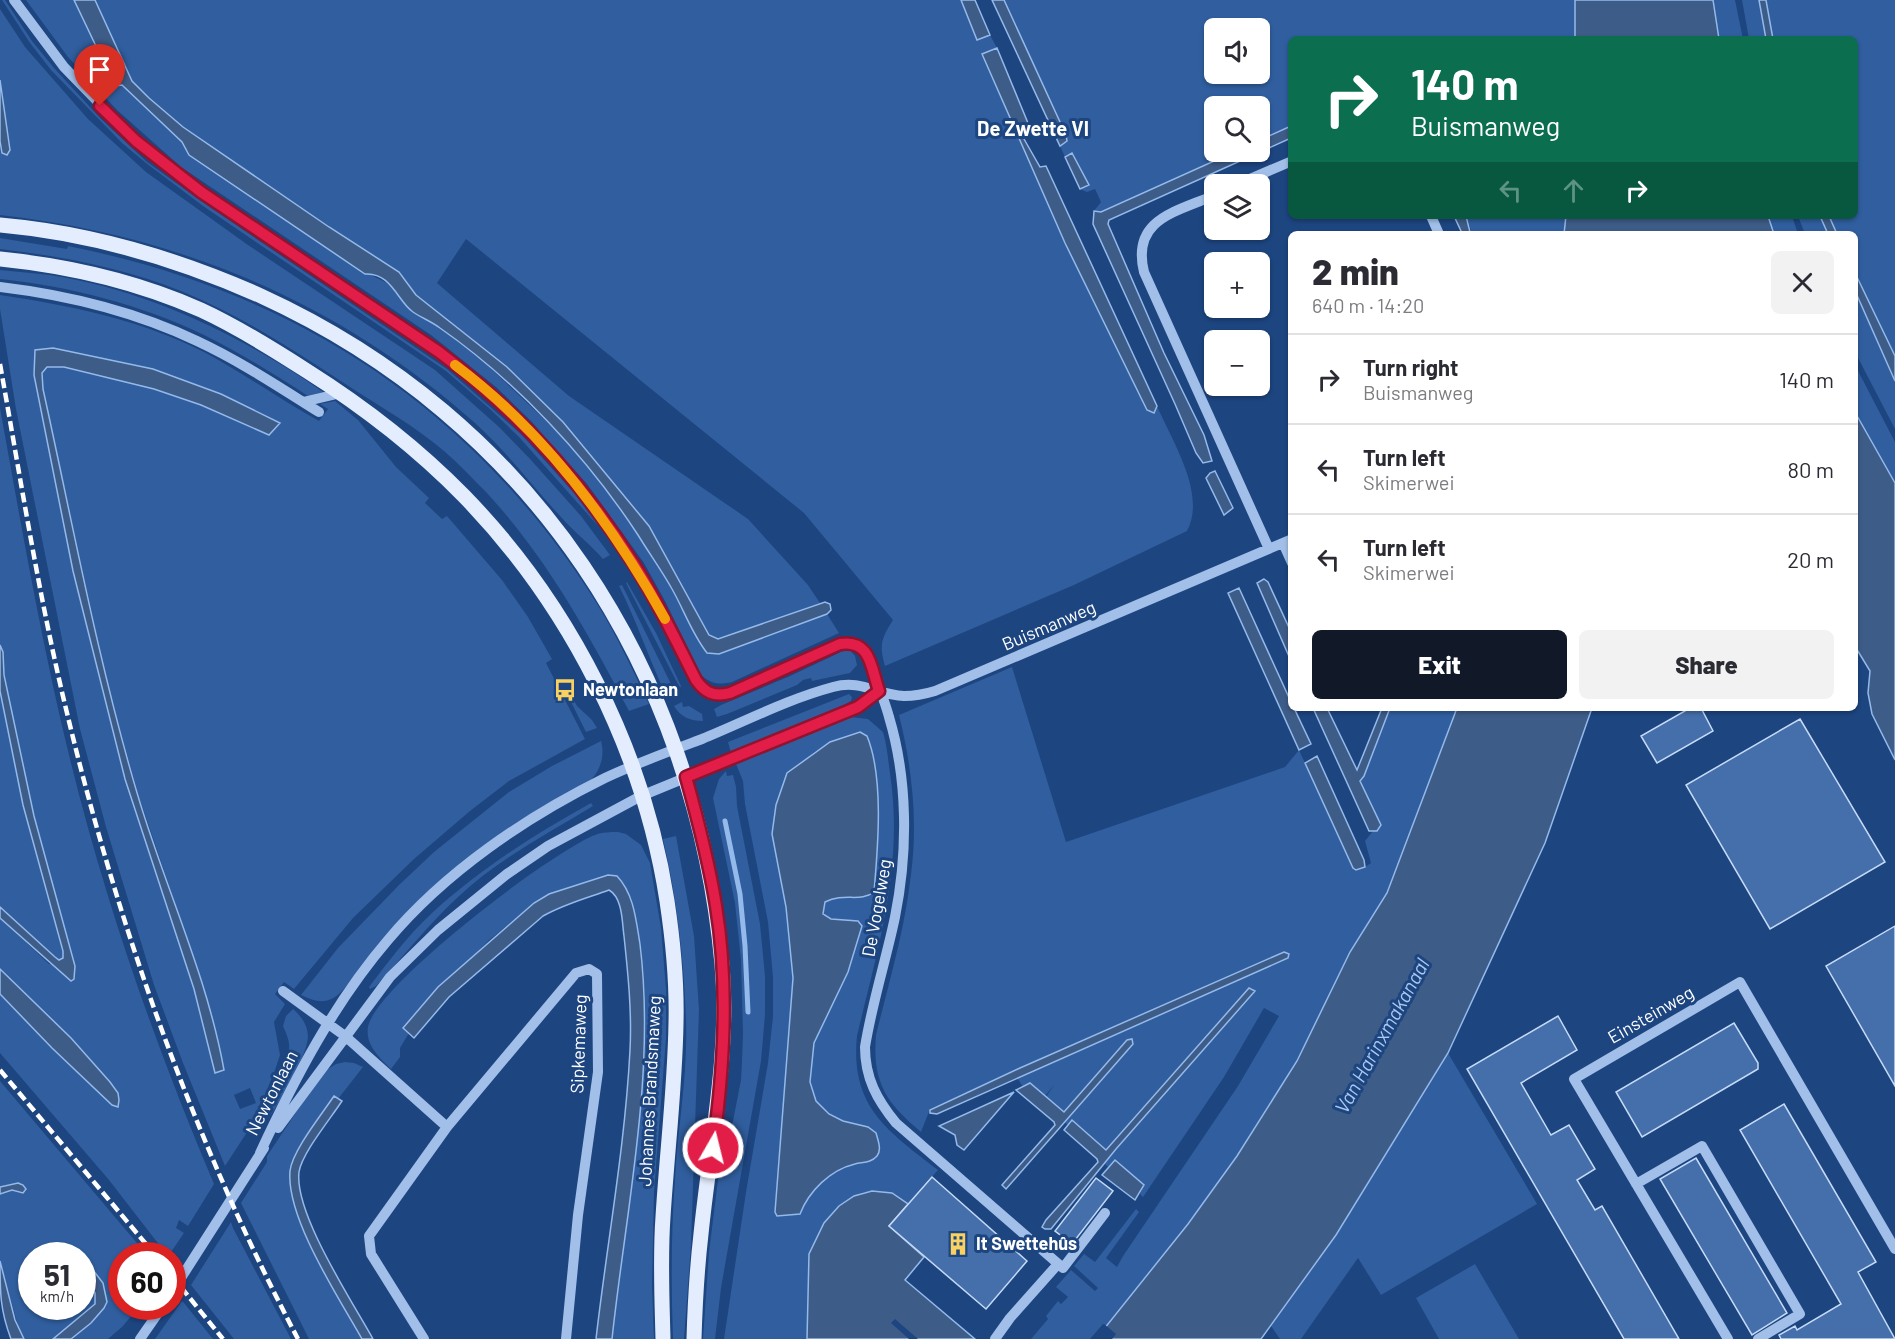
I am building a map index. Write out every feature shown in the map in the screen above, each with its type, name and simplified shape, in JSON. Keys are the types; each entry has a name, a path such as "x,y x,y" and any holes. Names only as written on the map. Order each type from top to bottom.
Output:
{"main road":[{"path":"0,225 69,234 153,255 216,276 338,335 383,364 462,426 519,483 577,556 625,635 661,707 686,777 702,836 716,908 724,1024 717,1117 701,1231 694,1339"},
{"name":"Johannes Brandsmaweg","path":"0,259 60,267 145,288 202,311 267,346 341,393 386,425 466,498 508,546 536,583 584,659 617,728 641,796 657,850 667,902 676,1021 674,1091 663,1221 663,1339"}],"street":[{"name":"De Vogelweg","path":"14,0 64,67 136,141 201,192 439,352 466,373 540,441 589,501 634,564 702,689 713,694 730,693 840,644 851,642 860,645 866,652 889,714 901,775 904,830 903,858 895,916 868,1027 865,1060 874,1091 883,1108 896,1123 1058,1264"},
{"path":"1261,174 1288,163"},
{"path":"1204,200 1167,216 1152,226 1141,244 1140,256 1144,272 1269,549"},
{"path":"0,287 85,302 165,327 197,340 228,357 319,412"},
{"path":"303,402 341,393"},
{"name":"Buismanweg","path":"631,767 801,697 836,686 854,683 903,696 935,691 1287,541"},
{"path":"686,777 858,707 879,691"},
{"name":"Newtonlaan","path":"260,1153 310,1053 328,1023 388,939 418,907 452,877 534,819 594,784 631,767"},
{"name":"Newtonlaan","path":"186,1270 260,1153 345,1036 390,977 410,956 468,904 548,846 641,796 686,777"},
{"name":"Sipkemaweg","path":"424,1339 371,1254 369,1236 447,1127 576,974 589,969 597,974 598,1072 578,1215 566,1339"},
{"name":"Einsteinweg","path":"1728,1339 1574,1078 1740,982 1895,1249"},
{"path":"283,990 345,1036 447,1127"},
{"path":"1636,1184 1702,1146 1800,1314 1758,1339"},
{"path":"995,1339 1010,1318 1058,1264 1063,1269 1106,1213"},
{"path":"140,1339 153,1320"}],"shaded area":[{"path":"2,0 5,0 32,41 54,68 100,118 147,162 447,369 521,434 574,493 599,527 519,437 446,371 203,206 122,143 51,70"},
{"path":"26,0 74,0 115,86 122,85 182,142 189,155 369,274 391,285 410,310 439,327 486,364 564,438 636,532 671,588 706,653 719,654 827,614 839,633 732,682 715,683 701,675 644,563 587,484 531,421 496,387 431,335 181,167 117,110 68,57"},
{"path":"95,0 961,0 977,40 990,35 997,48 983,54 1065,243 1147,410 1154,413 1157,406 1178,451 1190,484 1193,501 1192,516 1187,531 1074,585 885,666 882,642 893,620 804,513 466,239 437,283 569,396 748,519 808,585 820,603 723,638 711,637 649,526 563,422 507,367 416,295 399,272 183,127 149,98 132,81"},
{"path":"1004,0 1575,0 1575,36 1288,36 1288,127 1270,135 1270,96 1204,96 1204,162 1212,162 1101,212 1094,211 1101,202 1095,189 1087,192 1080,189 1089,185 1072,154 1065,157 1060,146 1067,141 1066,134"},
{"path":"1713,0 1735,0 1742,36 1719,36"},
{"path":"1742,0 1759,0 1765,36 1748,36"},
{"path":"1766,0 1895,0 1895,356 1858,279 1858,231 1836,231 1830,219 1858,219 1858,36 1772,36"},
{"path":"0,9 25,47 88,119 146,172 248,245 435,370 499,427 531,460 581,516 610,555 603,559 566,522 487,434 423,380 369,343 313,310 254,282 193,258 131,239 66,225 0,215 0,141 3,153 10,150 0,80"},
{"path":"1467,219 1566,219 1564,231 1471,230"},
{"path":"1769,219 1793,219 1797,231 1773,231"},
{"path":"1799,219 1821,219 1827,231 1804,231"},
{"path":"0,238 67,249 68,246 151,266 229,294 303,328 372,369 437,418 496,473 550,536 599,607 649,704 629,711 582,625 528,543 486,492 422,433 268,335 225,311 181,291 115,269 46,255 0,249"},
{"path":"0,270 50,275 87,282 158,304 227,334 323,392 308,396 257,364 180,324 105,298 52,286 0,279"},
{"path":"0,295 104,315 155,331 204,352 319,421 328,409 320,404 335,401 358,420 396,467 429,498 425,503 442,519 447,516 502,580 528,617 552,659 546,663 585,739 509,781 470,811 414,859 353,918 294,989 284,982 275,994 285,1004 274,1022 280,1055 255,1120 225,1166 154,985 106,827 80,729 16,409 0,309","holes":["53,348 153,369 221,394 279,423 201,405 153,389 64,367 47,367 42,373 43,389 109,691 139,797 202,982 220,1051 215,1073 194,989 125,779 73,571 34,375 35,350","250,1088 256,1103 240,1109 234,1095"]},
{"path":"1858,298 1895,381 1895,429 1858,358"},
{"path":"1858,371 1895,442 1895,483 1858,418"},
{"path":"0,408 49,669 83,810 133,972 192,1132 214,1184 188,1226 179,1220 176,1228 184,1233 178,1242 157,1242 109,1180 0,1053 0,994 112,1105 110,1082 71,1038 0,969 0,918 49,964 75,966 34,816 4,675 3,652 0,645"},
{"path":"626,583 656,633 680,688"},
{"path":"622,585 674,690 673,693 666,695 619,586"},
{"path":"850,650 855,656 857,665 850,673 812,681 811,678 803,680 797,685 717,717 714,709 721,705 843,651"},
{"path":"1012,667 1066,842 1285,767 1299,750 1353,868 1365,867 1371,863 1365,841 1373,831 1377,831 1360,781 1389,711 1456,711 1387,893 1350,952 1297,1061 1237,1156 1188,1224 1106,1326 1103,1324 1090,1339 1031,1339 1048,1319 1046,1316 1058,1301 1061,1304 1068,1297 1056,1287 1071,1270 1095,1291 1098,1288 1074,1266 1084,1254 1095,1262 1136,1209 1139,1212 1106,1258 1117,1267 1238,1086 1279,1016 1264,1008 1224,1077 1143,1197 1140,1194 1144,1185 1115,1160 1108,1167 1104,1163 1254,991 1252,988 1249,988 1106,1150 1073,1121 1068,1126 1065,1122 1098,1085 1132,1039 1127,1040 1064,1112 1046,1097 1054,1085 1045,1096 1030,1083 1023,1087 1018,1079 1290,956 1020,1068 930,1109 921,1132 890,1101 879,1079 875,1051 876,1035 905,915 913,854 912,794 899,715"},
{"path":"568,689 577,706 597,728 586,732 565,690"},
{"path":"0,691 23,805 63,951 63,959 59,960 0,907"},
{"path":"849,694 852,697 851,701 842,706 731,753 728,742"},
{"path":"682,702 683,707 689,706 702,714 703,721 690,719 679,713 674,706"},
{"path":"850,717 868,719 883,732 890,773 894,841 891,873 887,906 857,1036 856,1061 866,1099 876,1115 903,1143 938,1170 908,1204 892,1193 872,1191 861,1193 839,1206 824,1223 809,1254 807,1339 724,1339 768,1063 773,1016 773,977 768,922 745,804 743,781 736,764","holes":["860,732 867,736 876,771 878,791 874,891 867,897 837,896 825,902 823,914 831,919 858,921 848,972 814,1043 810,1082 816,1101 829,1114 843,1121 868,1127 867,1162 836,1172 811,1194 800,1214 777,1216 775,1212 793,978 786,907 772,834 776,805 802,763 814,752 830,742"]},
{"path":"601,741 603,751 601,762 591,780 477,852 340,993 326,1001 301,995 338,948 434,852 509,792 552,766"},
{"path":"726,771 727,776 733,775 736,787 737,806 760,924 765,976 765,1015 761,1061 721,1288 715,1339 703,1339 709,1252 719,1172 733,1121 741,1080 742,1061 741,960 735,903 713,798 719,779"},
{"path":"591,803 593,806 523,848 472,884 436,919 376,986 370,989 369,987 407,939 450,897 508,853"},
{"path":"618,832 626,834 641,845 650,863 661,928 666,989 666,1038 654,1192 652,1286 654,1339 612,1339 645,1049 644,984 639,933 627,890 617,876 549,894 534,903 488,941 403,1028 409,1033 400,1048 400,1057 391,1069 374,1051 368,1034 368,1027 378,1007 432,952 468,922 506,892 573,846 598,834"},
{"path":"676,836 694,936 699,1010 691,1245 684,1339 673,1339 672,1259 675,1179 686,1060 686,1020 679,929 663,839"},
{"path":"293,1009 305,1025 308,1037 303,1056 292,1079 269,1118 267,1114 288,1057 289,1043 283,1026 286,1016"},
{"path":"1448,1053 1537,1204 1381,1295 1358,1258 1301,1339 1280,1339 1271,1326 1336,1235"},
{"path":"345,1062 363,1067 338,1099 334,1096 297,1151 290,1170 311,1248 362,1339 309,1339 241,1203 267,1162 267,1156 323,1072 336,1064"},
{"path":"0,1081 136,1242 108,1242 108,1320 128,1320 108,1339 71,1339 96,1320 104,1308 103,1283 96,1274 96,1242 18,1242 18,1320 76,1320 53,1339 24,1339 20,1333 0,1261 0,1194 12,1190 20,1193 11,1184 0,1187"},
{"path":"231,1222 291,1339 234,1339 191,1285"},
{"path":"1475,1264 1519,1339 1439,1339 1416,1298"},
{"path":"186,1305 213,1339 155,1339 168,1320 186,1320"}],"water":[{"path":"74,0 95,0 132,81 149,98 183,127 399,272 416,295 507,367 563,422 649,526 709,635 718,639 825,602 830,604 831,610 827,614 719,654 707,653 668,582 638,535 596,477 549,422 469,349 416,314 388,283 374,275 365,274 189,155 182,142 122,85 115,86"},
{"path":"961,0 975,0 990,35 977,40"},
{"path":"992,0 1004,0 1066,135 1067,141 1060,146"},
{"path":"1575,0 1713,0 1719,36 1575,36"},
{"path":"1759,0 1766,0 1772,36 1765,36"},
{"path":"997,48 1028,123 1024,139 1040,167 1046,166 1157,406 1154,413 1147,410 1065,243 982,54"},
{"path":"0,80 10,150 7,155 2,153 0,141"},
{"path":"1288,127 1288,139 1270,147 1270,135"},
{"path":"1072,153 1089,185 1080,189 1065,157"},
{"path":"1212,162 1238,162 1211,174 1204,174 1204,177 1109,220 1108,224 1164,353 1204,435 1212,461 1203,463 1196,453 1093,224 1094,211 1101,212"},
{"path":"1455,219 1467,219 1470,231 1461,231"},
{"path":"1566,219 1769,219 1773,231 1564,231"},
{"path":"1821,219 1830,219 1836,231 1827,231"},
{"path":"1858,279 1895,356 1895,381 1858,298"},
{"path":"53,348 153,369 221,394 280,423 269,435 201,405 154,389 64,367 47,367 42,373 43,389 110,695 138,796 185,931 217,1035 224,1070 215,1073 194,989 125,779 73,571 34,375 35,350"},
{"path":"1858,418 1895,483 1895,760 1872,714 1868,693 1870,671 1858,651"},
{"path":"1215,471 1233,508 1224,515 1206,478"},
{"path":"1264,579 1268,582 1288,625 1288,654 1257,583"},
{"path":"1239,588 1288,695 1288,711 1295,711 1311,744 1299,750 1228,593"},
{"path":"0,645 3,652 4,675 34,816 75,966 74,979 71,981 0,918 0,907 55,957 59,960 63,958 23,805 0,691"},
{"path":"1314,711 1328,711 1357,770 1381,711 1389,711 1360,781 1381,825 1377,831 1369,831"},
{"name":"Van Harinxmakanaal","path":"1456,711 1591,711 1545,843 1448,1053 1336,1235 1261,1339 1096,1339 1188,1224 1237,1156 1297,1061 1350,952 1387,893"},
{"path":"860,732 867,736 876,771 878,792 874,892 863,897 839,898 825,902 823,914 831,919 858,921 862,926 848,972 814,1043 810,1082 816,1101 829,1114 843,1121 868,1127 876,1133 879,1151 872,1160 846,1167 829,1176 809,1197 800,1214 777,1216 775,1212 793,978 786,907 772,834 776,805 787,773 830,742"},
{"path":"1317,756 1364,860 1365,867 1356,870 1353,868 1305,763"},
{"path":"608,875 617,876 623,883 631,899 635,917 644,993 644,1043 637,1142 612,1339 596,1339 620,1159 630,1050 628,979 622,918 614,894 609,890 543,916 449,997 414,1038 403,1028 438,987 534,903 549,894"},
{"path":"1284,952 1289,954 1288,958 937,1114 930,1113 930,1110 1020,1068"},
{"path":"0,969 71,1038 110,1082 118,1093 118,1107 112,1105 52,1048 0,994"},
{"path":"1249,988 1255,991 1116,1149 1051,1229 1042,1227 1098,1162 1064,1130 1072,1120 1106,1150"},
{"path":"1132,1039 1133,1044 1006,1189 1002,1185 1055,1125 1016,1090 1030,1083 1064,1112 1127,1040"},
{"path":"1014,1092 964,1150 957,1145 955,1135 939,1126"},
{"path":"334,1096 342,1101 305,1155 299,1172 300,1189 306,1210 326,1257 373,1339 362,1339 328,1280 305,1234 291,1190 290,1171 296,1153"},
{"path":"1115,1160 1144,1185 1135,1200 1102,1175"},
{"path":"18,1183 26,1189 23,1193 12,1190 0,1194 0,1187"},
{"path":"872,1191 892,1193 908,1204 889,1226 924,1257 905,1280 975,1339 807,1339 809,1254 824,1223 839,1206 854,1196"},
{"path":"0,1261 15,1320 24,1339 11,1339 7,1329 1,1301"},
{"path":"96,1274 103,1283 107,1302 96,1317"},
{"path":"76,1320 94,1320 71,1339 53,1339"}],"pier":[{"path":"895,1319 918,1339 909,1339 891,1323"},
{"path":"1104,1324 1116,1334 1112,1339 1093,1339"}],"building":[{"path":"1685,711 1703,711 1713,731 1657,763 1641,736"},
{"path":"1800,719 1885,862 1770,929 1686,785"},
{"path":"1895,926 1895,1086 1826,966"},
{"path":"1558,1016 1577,1050 1521,1083 1551,1135 1569,1125 1595,1169 1577,1180 1595,1210 1602,1206 1679,1339 1624,1339 1467,1069"},
{"path":"1734,1023 1758,1063 1758,1069 1642,1137 1616,1092"},
{"path":"1784,1104 1876,1262 1858,1272 1895,1339 1781,1339 1779,1335 1795,1326 1797,1330 1841,1304 1740,1130"},
{"path":"1696,1158 1787,1313 1752,1335 1660,1179"},
{"name":"It Swettehûs","path":"932,1177 1027,1261 986,1309 889,1226"},
{"path":"1096,1178 1113,1191 1072,1244 1055,1231"}],"waterway":[{"path":"725,821 740,894 748,1012"}],"railway":[{"path":"0,364 57,670 110,875 163,1033 193,1111 225,1188 298,1339"},
{"path":"0,1070 144,1242"},
{"path":"186,1293 223,1339"}],"slow traffic":[{"path":"455,365 493,396 540,441 565,470 634,564 665,619"}],"place":[{"name":"Newtonlaan","path":"565,690"},
{"name":"It Swettehûs","path":"958,1244"}],"district":[{"name":"De Zwette VI","path":"1033,129"}],"route":[{"path":"100,106 136,141 201,192 439,352 493,396 540,441 589,501 634,564 702,689 713,694 730,693 840,644 851,642 860,645 866,652 879,691 858,707 686,777 702,836 716,908 722,969 724,1024 722,1078 713,1148"}]}
